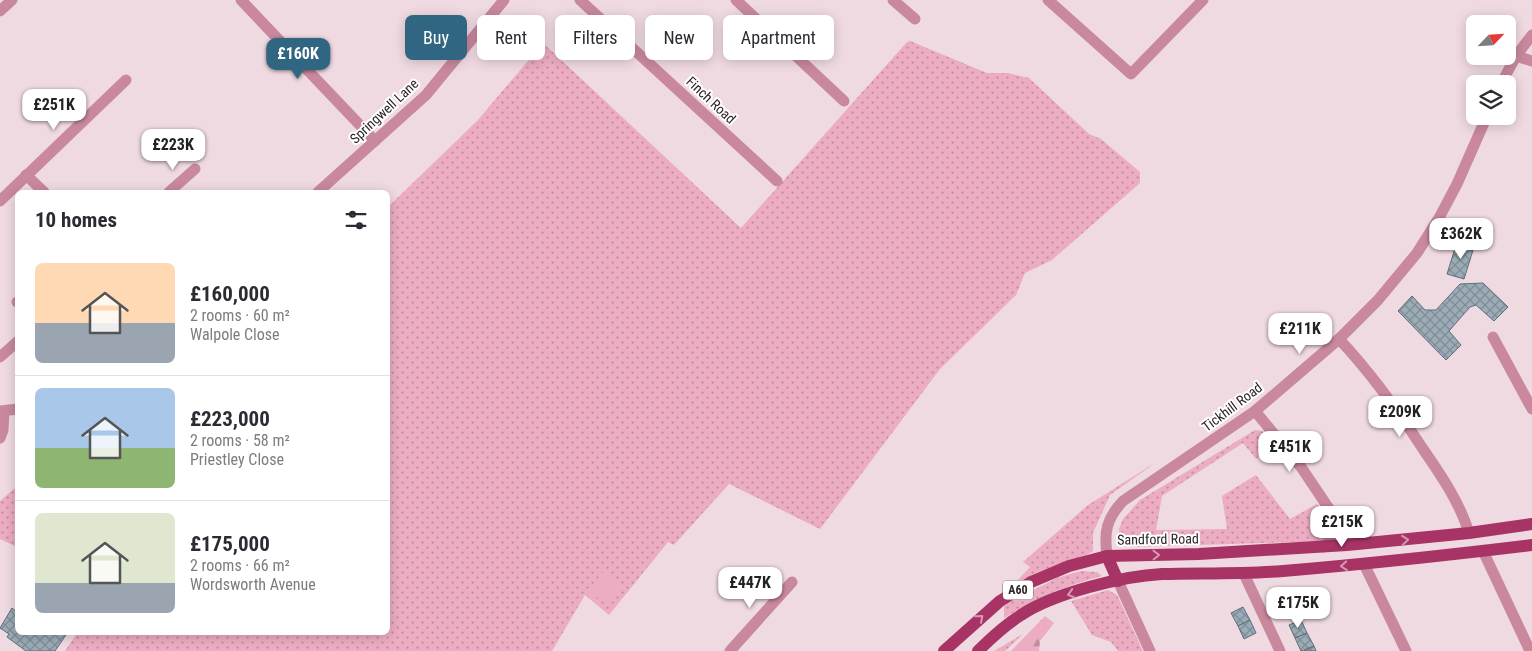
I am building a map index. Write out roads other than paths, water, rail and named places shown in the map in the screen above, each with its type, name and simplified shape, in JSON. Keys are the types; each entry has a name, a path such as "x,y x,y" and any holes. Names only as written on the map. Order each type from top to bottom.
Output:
{"main road":[{"name":"Sandford Road","path":"1118,581 1107,556 1199,554 1323,547 1469,533 1532,524"},
{"name":"A60","path":"978,651 998,632 1039,605 1118,581 1161,574 1244,574 1364,564 1532,545"},
{"name":"A60","path":"944,651 1000,601 1031,582 1069,566 1107,556"}],"street":[{"path":"0,11 12,0"},
{"path":"241,0 374,141"},
{"name":"Springwell Lane","path":"320,190 426,95 504,0"},
{"name":"Finch Road","path":"580,0 777,182"},
{"path":"736,0 844,101"},
{"path":"893,0 916,19"},
{"path":"1048,0 1131,74 1203,0"},
{"path":"1532,35 1516,56 1532,61"},
{"path":"0,201 126,80"},
{"name":"Tickhill Road","path":"1107,556 1104,537 1107,522 1123,501 1255,411 1339,339 1378,300 1417,253 1457,184 1483,125"},
{"path":"171,190 195,169"},
{"path":"26,176 42,190"},
{"path":"1493,337 1532,409"},
{"path":"1339,339 1370,372 1394,404 1450,492 1469,533"},
{"path":"0,357 15,344"},
{"path":"0,438 3,430 2,411 15,409"},
{"path":"1255,411 1302,467 1350,538 1361,544"},
{"path":"1323,547 1336,536 1340,525"},
{"path":"1483,551 1530,651"},
{"path":"1364,564 1406,651"},
{"path":"1244,574 1280,651"},
{"path":"1118,581 1150,651"},
{"path":"730,651 792,582"}]}
